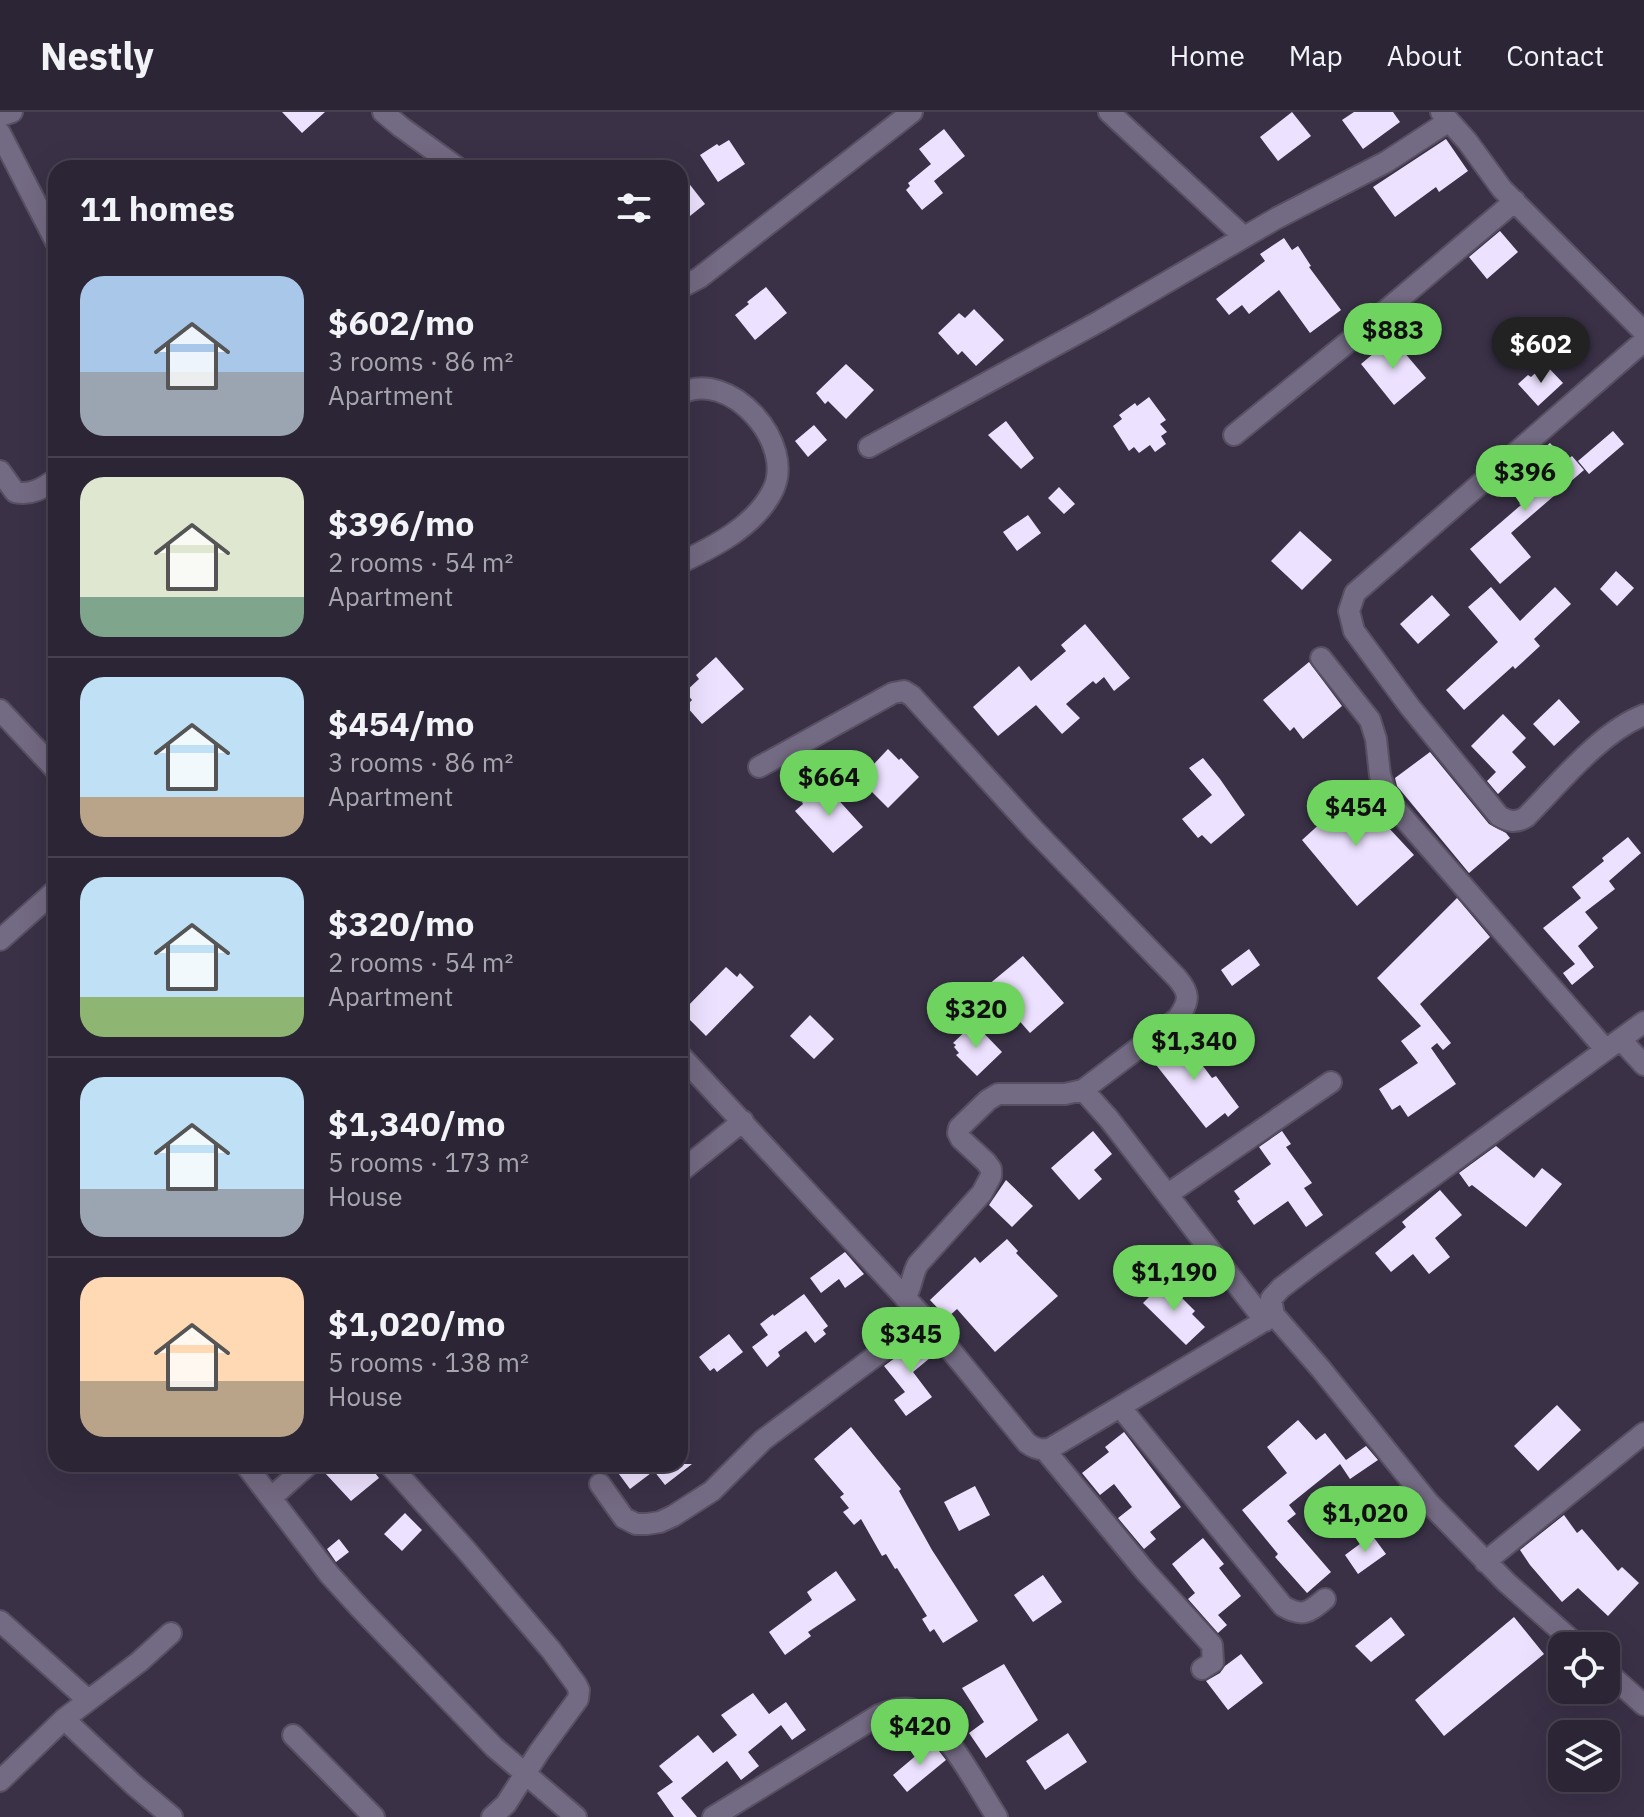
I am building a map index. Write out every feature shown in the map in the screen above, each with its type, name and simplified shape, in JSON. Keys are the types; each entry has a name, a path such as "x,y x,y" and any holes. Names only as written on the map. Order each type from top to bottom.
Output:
{"street":[{"path":"0,116 12,112"},
{"path":"383,112 447,160"},
{"path":"688,284 912,112"},
{"path":"1109,112 1244,237"},
{"path":"869,447 1100,321 1327,191 1386,162 1445,116 1502,189 1644,332"},
{"path":"0,133 48,226"},
{"path":"1234,435 1515,201"},
{"path":"1644,341 1355,593 1349,611 1354,631 1410,707 1499,816 1506,820 1518,821 1526,817 1608,737 1644,715"},
{"path":"688,391 714,390 738,400 755,415 772,441 777,458 777,473 771,494 759,512 705,551 688,559"},
{"path":"0,471 15,492 33,493 48,484"},
{"path":"1321,658 1370,720 1376,739 1380,775 1395,808 1614,1045 1644,1065"},
{"path":"759,767 893,693 904,691 1185,987 1185,1008 1178,1018 1083,1090 1065,1094 998,1094 959,1128 961,1139 986,1162 991,1176 982,1193 918,1264 905,1298"},
{"path":"0,710 48,761"},
{"path":"3,932 48,896"},
{"path":"1269,1318 1271,1299 1281,1288 1644,1022"},
{"path":"688,1063 925,1319 1027,1443 1036,1449 1045,1450 1121,1408 1269,1318"},
{"path":"1168,1194 1331,1082"},
{"path":"1083,1090 1269,1318 1321,1369 1429,1503 1485,1562 1562,1632"},
{"path":"688,1166 743,1121"},
{"path":"600,1484 629,1522 647,1524 673,1516 712,1491 763,1440 925,1319"},
{"path":"1121,1408 1283,1606 1293,1612 1308,1612 1325,1599"},
{"path":"1485,1562 1644,1433"},
{"path":"1045,1450 1145,1571 1212,1645 1213,1662 1202,1669"},
{"path":"252,1472 329,1574 368,1617 494,1747 576,1817"},
{"path":"272,1497 300,1472"},
{"path":"396,1472 551,1650 579,1690 578,1699 506,1804 492,1817"},
{"path":"0,1621 88,1700"},
{"path":"0,1781 64,1719 139,1662 171,1633"},
{"path":"1620,1684 1644,1705"},
{"path":"713,1817 879,1715 896,1709 914,1709 943,1733 997,1817"},
{"path":"64,1719 172,1817"},
{"path":"293,1735 374,1817"}],"building":[{"path":"282,112 325,112 302,133"},
{"path":"1292,112 1311,136 1278,161 1260,137"},
{"path":"1354,112 1393,112 1400,122 1363,149 1342,120"},
{"path":"944,129 965,156 934,181 943,193 922,210 906,190 910,186 908,183 931,164 919,149"},
{"path":"1446,139 1468,171 1439,192 1436,187 1395,217 1373,187"},
{"path":"729,140 745,164 718,182 700,155"},
{"path":"688,182 705,204 688,218"},
{"path":"1500,231 1518,252 1487,279 1469,257"},
{"path":"1284,238 1292,250 1298,246 1309,267 1341,310 1310,333 1279,290 1249,314 1242,305 1229,315 1216,299 1265,261 1260,254"},
{"path":"766,287 787,313 755,340 735,315"},
{"path":"974,309 1004,340 976,366 962,351 958,355 938,333 959,313 965,318"},
{"path":"1392,338 1426,378 1394,405 1361,364"},
{"path":"846,364 874,390 846,419 828,401 825,404 816,393"},
{"path":"1545,364 1563,383 1538,406 1518,384"},
{"path":"1149,397 1166,420 1160,424 1167,432 1161,436 1166,444 1155,452 1150,445 1139,453 1134,447 1129,451 1113,426 1122,419 1119,415"},
{"path":"1006,421 1034,458 1021,469 988,435"},
{"path":"814,425 827,440 808,457 795,441"},
{"path":"1613,431 1624,444 1589,474 1578,461"},
{"path":"1550,443 1566,461 1572,456 1584,470 1511,533 1531,557 1500,584 1470,549 1538,488 1521,468"},
{"path":"1059,487 1075,504 1064,514 1048,498"},
{"path":"1028,515 1041,533 1017,551 1003,532"},
{"path":"1300,531 1332,560 1302,590 1271,561"},
{"path":"1616,571 1634,588 1617,606 1600,589"},
{"path":"1491,587 1520,621 1555,587 1571,604 1534,639 1540,646 1464,710 1446,690 1498,642 1468,607"},
{"path":"1432,595 1450,615 1418,644 1400,624"},
{"path":"1085,624 1130,678 1114,691 1104,677 1096,684 1093,681 1066,704 1080,718 1062,734 1036,705 998,736 973,707 1019,666 1031,681 1066,651 1061,645"},
{"path":"716,657 744,689 702,724 688,708 692,700 688,689 699,679 696,675"},
{"path":"1309,662 1342,706 1303,739 1294,727 1290,731 1263,700"},
{"path":"1559,699 1580,722 1554,746 1533,724"},
{"path":"1503,714 1526,738 1512,752 1526,767 1498,794 1487,781 1496,772 1471,746"},
{"path":"888,749 919,777 888,808 861,781"},
{"path":"1430,752 1489,824 1510,838 1469,873 1397,786 1395,778"},
{"path":"1203,758 1245,815 1211,844 1202,835 1198,838 1182,819 1212,795 1189,768"},
{"path":"823,783 863,827 833,853 795,811"},
{"path":"1343,787 1414,855 1357,906 1302,840 1335,810 1328,801"},
{"path":"1628,837 1641,853 1609,881 1615,889 1585,912 1598,928 1578,946 1594,967 1572,985 1563,973 1575,964 1543,928 1581,898 1572,887"},
{"path":"1457,898 1490,937 1420,1004 1451,1043 1443,1050 1437,1043 1431,1048 1456,1084 1408,1117 1400,1105 1392,1110 1379,1089 1418,1063 1401,1041 1421,1026 1377,978"},
{"path":"1249,949 1260,965 1232,986 1221,970"},
{"path":"1023,956 1064,1003 1030,1033 988,985"},
{"path":"726,967 737,977 740,973 754,987 706,1036 688,1018 688,1006"},
{"path":"810,1015 834,1039 814,1059 790,1036"},
{"path":"974,1023 1002,1052 977,1076 956,1055 959,1053 953,1043"},
{"path":"1179,1034 1212,1078 1216,1076 1239,1107 1228,1117 1225,1113 1206,1128 1149,1056"},
{"path":"1093,1131 1112,1154 1094,1170 1102,1179 1079,1200 1051,1168"},
{"path":"1282,1131 1291,1144 1286,1147 1312,1183 1304,1188 1323,1215 1306,1227 1288,1201 1254,1225 1237,1201 1240,1199 1234,1191 1271,1164 1259,1147"},
{"path":"1496,1146 1534,1178 1542,1168 1562,1184 1526,1227 1472,1185 1469,1187 1459,1173"},
{"path":"1006,1180 1033,1206 1012,1227 989,1205"},
{"path":"1440,1190 1462,1215 1435,1238 1450,1257 1429,1274 1413,1254 1391,1272 1375,1253 1406,1227 1402,1222"},
{"path":"1007,1239 1018,1251 1016,1253 1058,1296 995,1352 957,1309 947,1318 930,1300 975,1257 980,1263"},
{"path":"845,1252 864,1274 845,1288 839,1279 821,1293 810,1278"},
{"path":"1165,1281 1195,1311 1192,1314 1205,1327 1186,1345 1143,1303"},
{"path":"804,1294 828,1326 823,1330 826,1334 815,1343 806,1331 778,1352 780,1356 767,1367 752,1347 768,1335 760,1324"},
{"path":"729,1334 743,1352 717,1372 714,1368 710,1371 699,1357"},
{"path":"923,1337 936,1353 913,1372 932,1397 906,1416 894,1400 905,1392 884,1366"},
{"path":"1557,1405 1581,1430 1538,1471 1514,1446"},
{"path":"1298,1420 1316,1440 1325,1433 1346,1460 1366,1446 1378,1460 1350,1479 1340,1464 1289,1505 1296,1514 1287,1521 1331,1572 1307,1593 1275,1557 1278,1554 1242,1510 1287,1473 1267,1447"},
{"path":"851,1427 901,1489 899,1491 932,1550 978,1621 943,1643 934,1629 930,1632 922,1619 927,1616 897,1568 886,1554 882,1556 861,1519 854,1525 843,1512 849,1508 840,1497 844,1494 814,1459"},
{"path":"1124,1432 1181,1507 1150,1532 1156,1539 1144,1549 1118,1518 1132,1507 1114,1484 1100,1495 1082,1473 1109,1452 1105,1447"},
{"path":"374,1472 379,1478 351,1501 325,1473"},
{"path":"617,1472 652,1472 630,1489"},
{"path":"655,1472 682,1472 665,1485"},
{"path":"975,1486 990,1515 959,1531 944,1502"},
{"path":"405,1513 422,1530 402,1551 384,1534"},
{"path":"1564,1515 1577,1533 1582,1529 1618,1571 1622,1567 1639,1583 1608,1616 1578,1588 1562,1602 1520,1550"},
{"path":"1372,1535 1386,1554 1358,1574 1345,1555"},
{"path":"1203,1538 1224,1564 1219,1568 1241,1596 1218,1615 1227,1625 1218,1633 1188,1599 1195,1593 1172,1564"},
{"path":"339,1539 349,1552 336,1562 327,1549"},
{"path":"836,1571 856,1600 808,1632 811,1636 785,1655 769,1632 812,1600 807,1592"},
{"path":"1043,1575 1062,1602 1033,1622 1014,1595"},
{"path":"1391,1617 1405,1635 1371,1662 1355,1646"},
{"path":"1514,1617 1544,1654 1444,1736 1415,1700"},
{"path":"1241,1654 1263,1683 1228,1710 1206,1681"},
{"path":"1004,1664 1038,1720 986,1758 969,1733 984,1722 962,1688"},
{"path":"753,1693 769,1714 786,1702 806,1730 792,1740 781,1725 748,1752 759,1766 741,1780 727,1761 681,1798 697,1817 674,1817 657,1793 673,1782 659,1766 698,1735 713,1753 737,1735 721,1715"},
{"path":"1068,1733 1087,1762 1045,1790 1026,1761"},
{"path":"932,1742 946,1760 907,1792 893,1775"}]}
